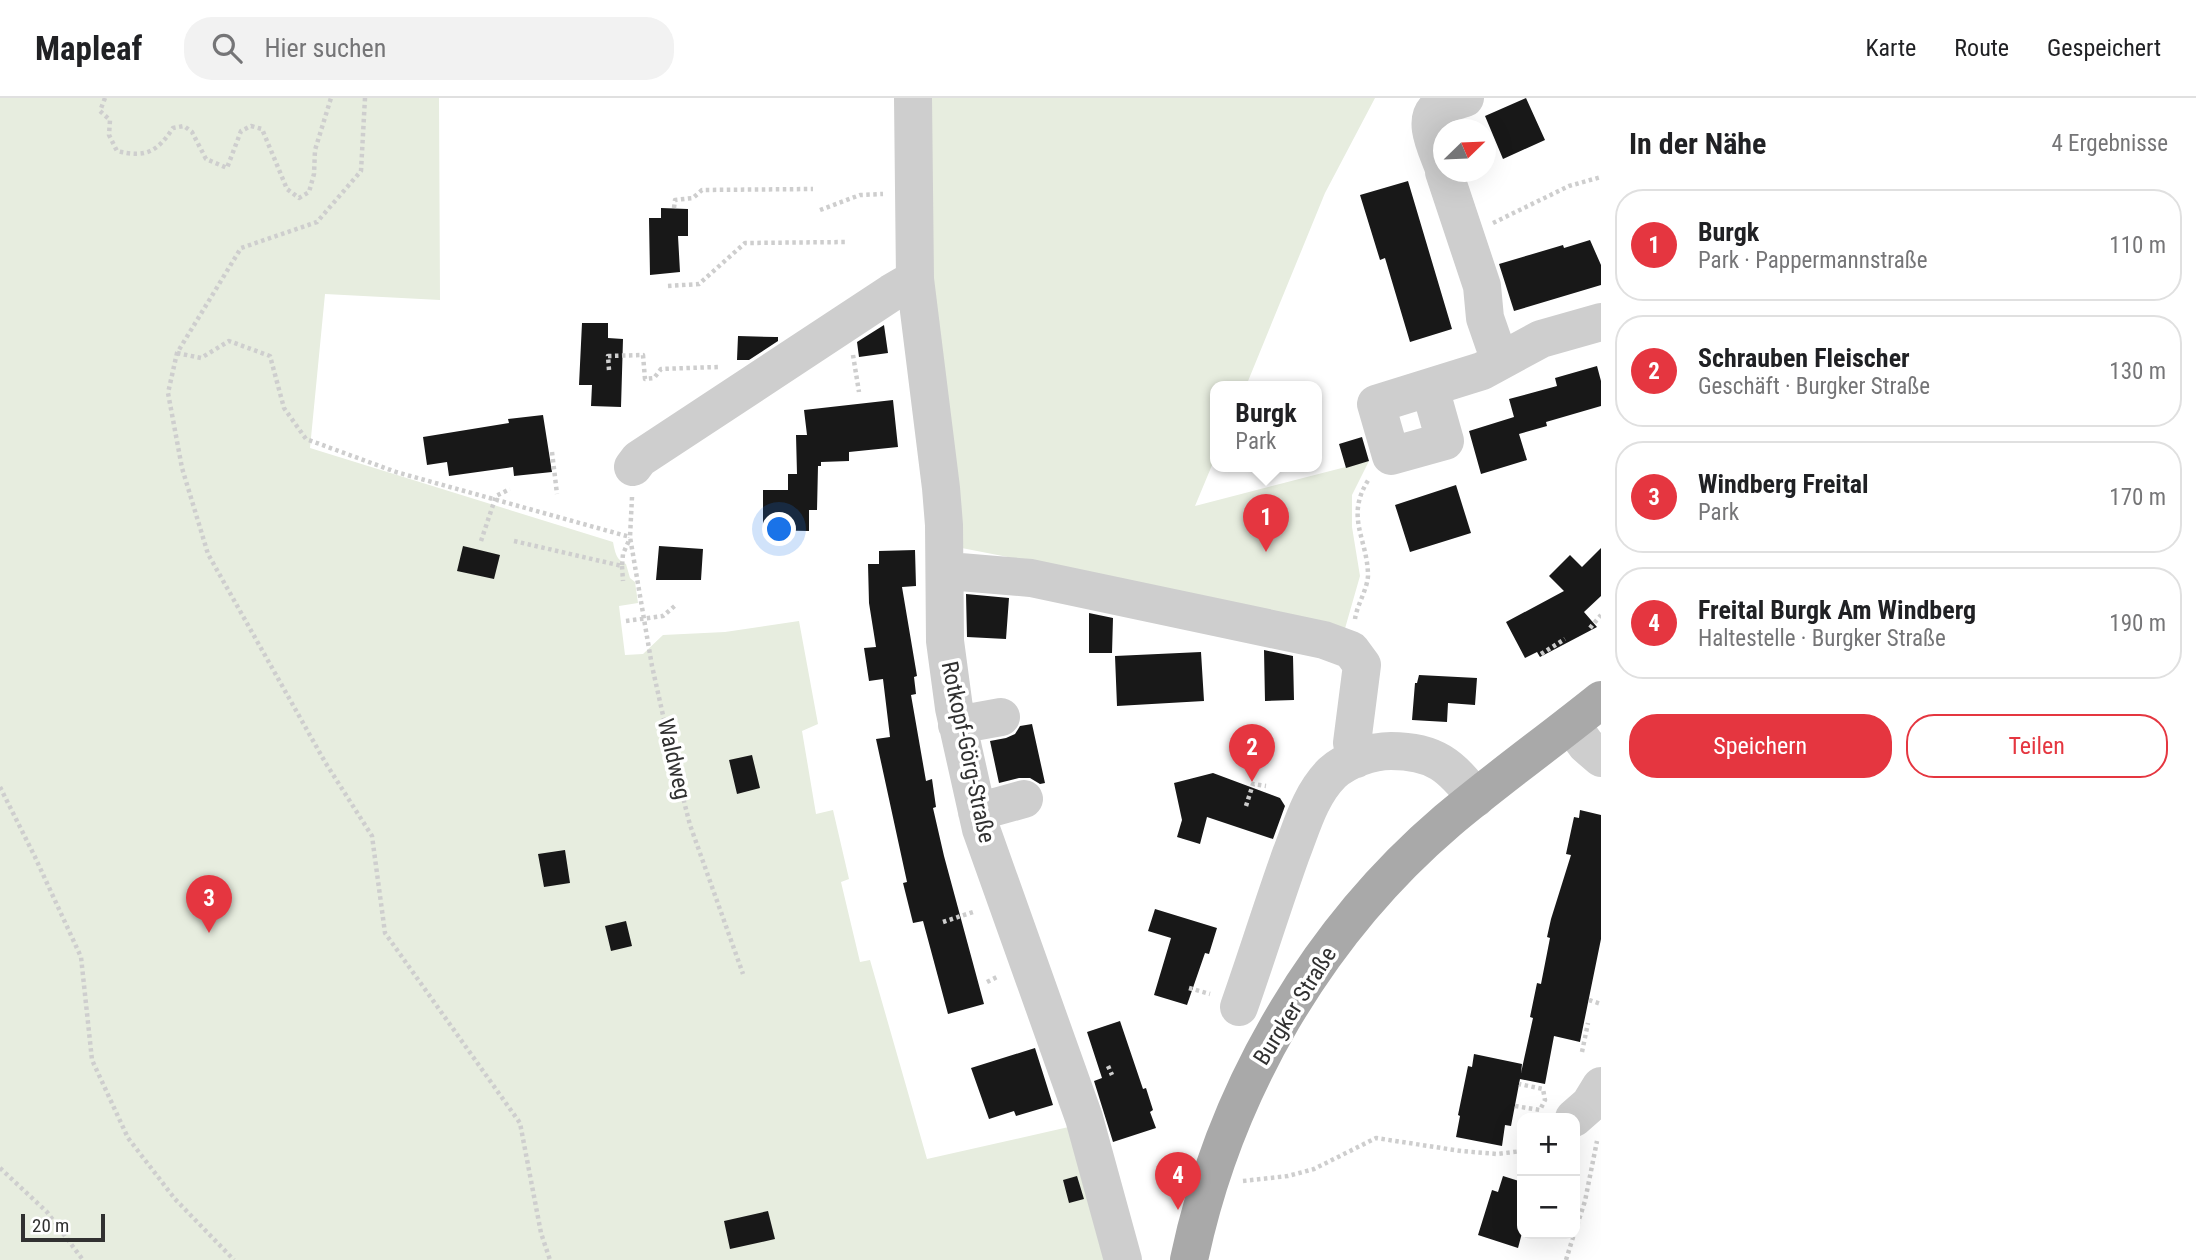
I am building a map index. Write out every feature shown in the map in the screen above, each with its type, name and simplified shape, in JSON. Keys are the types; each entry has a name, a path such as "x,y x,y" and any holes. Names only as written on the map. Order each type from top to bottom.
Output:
{"main road":[{"name":"Burgker Straße","path":"1189,1260 1212,1171 1237,1109 1271,1035 1322,959 1359,911 1401,864 1446,822 1601,701"}],"street":[{"name":"Rotkopf-Görg-Straße","path":"913,98 901,187 941,488 945,641 957,725 981,828 1084,1118 1123,1260"},
{"path":"1433,133 1430,123 1432,113 1442,105 1465,98"},
{"path":"1448,182 1482,286 1485,318 1494,344 1505,358"},
{"path":"633,467 639,459 915,279"},
{"path":"1430,388 1445,440 1391,456 1376,404 1482,371 1541,339 1601,322"},
{"path":"945,573 1031,578 1324,640 1350,650 1362,665 1352,743 1356,759"},
{"path":"957,725 1001,717"},
{"path":"1571,724 1586,745 1601,758"},
{"name":"Burgker Straße","path":"1239,1007 1310,803 1333,772 1356,759 1382,751 1406,751 1450,766 1476,798"},
{"path":"977,812 1024,799"},
{"path":"1580,1113 1590,1104 1601,1086"}],"path":[{"path":"104,98 100,111 110,120 109,135 117,151 136,156 151,151 166,139 173,128 184,126 192,132 206,159 226,168 241,131 251,126 262,128 287,189 299,198 309,192 314,174 315,150 331,98"},
{"path":"365,98 361,172 317,222 241,248 177,352 168,393 182,468 208,554 324,762 372,836 385,933 520,1123 541,1233 550,1260"},
{"path":"1466,236 1569,186 1601,177"},
{"path":"820,210 859,195 901,187"},
{"path":"674,208 675,200 694,198 702,190 813,189"},
{"path":"667,286 699,284 745,243 848,242"},
{"path":"177,352 201,358 229,341 270,356 284,408 306,439 396,472 630,537 623,554 623,581"},
{"path":"851,342 859,393"},
{"path":"609,370 608,356 643,355 645,379 654,378 661,369 724,366"},
{"path":"552,452 558,495"},
{"path":"1350,650 1356,611 1368,577 1357,519 1360,493 1377,467 1391,456"},
{"path":"481,541 496,495 510,489"},
{"name":"Waldweg","path":"630,537 652,666 690,825 743,974"},
{"path":"514,541 622,566"},
{"path":"626,621 663,616 677,604"},
{"path":"1590,628 1601,615"},
{"path":"1541,654 1565,639"},
{"path":"1246,806 1253,784 1266,786"},
{"path":"0,787 81,957 92,1060 128,1138 175,1199 234,1260"},
{"path":"943,922 979,910"},
{"path":"1589,1000 1601,1004"},
{"path":"1582,1052 1588,1023"},
{"path":"1108,1066 1112,1075"},
{"path":"1515,1106 1540,1110 1545,1100 1543,1089 1519,1084"},
{"path":"1231,1182 1288,1176 1314,1168 1376,1138 1461,1151 1497,1154 1517,1152"},
{"path":"1580,1212 1595,1158"},
{"path":"0,1168 47,1212 83,1260"},
{"path":"1566,1260 1572,1239"}],"shaded area":[{"path":"0,98 439,98 440,300 325,294 310,448 613,542 616,555 626,564 630,578 635,582 638,603 619,606 625,655 643,654 663,635 725,632 799,621 818,724 802,731 816,814 833,810 849,879 841,882 860,962 870,960 927,1159 1073,1126 1108,1260 0,1260"},
{"path":"894,98 1375,98 1325,193 1248,381 1210,381 1210,470 1195,506 1369,461 1352,495 1352,527 1360,576 1342,639 1160,587 931,542"}],"building":[{"path":"1526,98 1545,140 1503,159 1496,142 1496,119 1486,119 1485,116"},
{"path":"1408,181 1452,329 1410,342 1385,258 1380,260 1360,195"},
{"path":"661,208 688,209 688,236 678,236 680,272 650,275 649,218 661,218"},
{"path":"1590,240 1601,265 1601,285 1514,311 1499,264"},
{"path":"582,323 608,323 608,338 623,339 621,407 591,406 592,385 579,385"},
{"path":"884,325 888,353 859,357 857,342"},
{"path":"738,336 778,337 778,341 749,360 737,360"},
{"path":"1597,366 1601,381 1601,406 1546,422 1547,426 1519,434 1527,460 1481,474 1469,431 1514,417 1509,399 1557,386 1555,378"},
{"path":"893,400 898,447 849,452 849,461 821,462 821,466 818,466 817,510 809,510 809,531 763,530 763,490 788,490 788,474 797,474 796,435 807,435 804,410"},
{"path":"543,415 552,472 514,476 513,467 449,476 447,462 427,465 423,437 509,423 508,419"},
{"path":"1362,437 1369,461 1346,468 1339,444"},
{"path":"1456,485 1471,533 1410,552 1395,505"},
{"path":"463,546 500,555 494,579 457,571"},
{"path":"659,546 703,549 701,580 656,580"},
{"path":"1601,548 1601,596 1584,612 1597,627 1540,657 1537,652 1525,658 1506,622 1564,591 1549,576 1570,555 1582,567"},
{"path":"915,550 916,586 902,587 917,676 914,677 916,694 911,695 926,781 932,779 936,807 933,808 944,856 984,1004 948,1014 923,921 913,923 903,883 907,882 876,739 890,737 883,679 869,681 864,648 876,647 869,603 868,564 879,564 879,551"},
{"path":"966,594 1009,598 1006,639 967,637"},
{"path":"1089,613 1113,618 1112,653 1089,653"},
{"path":"1264,650 1293,656 1294,700 1265,701"},
{"path":"1201,652 1204,701 1117,706 1115,656"},
{"path":"1419,675 1477,678 1475,705 1448,703 1447,722 1412,720 1415,683"},
{"path":"1032,724 1045,783 1019,778 999,783 990,741 1006,738 1015,734 1020,726"},
{"path":"752,755 760,788 737,794 729,760"},
{"path":"1213,773 1280,798 1285,806 1273,839 1207,817 1200,844 1177,837 1182,820 1174,783"},
{"path":"1580,810 1601,815 1601,939 1580,1042 1554,1036 1545,1084 1520,1079 1511,1126 1505,1125 1502,1146 1456,1137 1468,1066 1472,1067 1474,1054 1522,1064 1521,1073 1533,1018 1530,1017 1537,983 1541,984 1550,938 1547,937 1551,919 1571,855 1566,854 1574,817 1579,818"},
{"path":"565,850 570,883 544,887 538,854"},
{"path":"1155,909 1217,928 1209,954 1205,953 1187,1005 1154,995 1171,938 1148,931"},
{"path":"626,921 632,946 611,951 605,926"},
{"path":"1120,1021 1143,1089 1146,1088 1156,1128 1113,1142 1094,1081 1102,1078 1087,1032"},
{"path":"1035,1048 1053,1105 1016,1116 1014,1111 989,1119 971,1068"},
{"path":"1077,1176 1084,1199 1069,1203 1063,1180"},
{"path":"1503,1176 1517,1180 1517,1239 1520,1239 1518,1248 1478,1235 1492,1190 1498,1192"},
{"path":"768,1211 775,1239 730,1249 724,1221"}],"place":[{"name":"Burgk","path":"1266,552"},
{"name":"Schrauben Fleischer","path":"1252,782"},
{"name":"Windberg Freital","path":"209,933"},
{"name":"Freital Burgk Am Windberg","path":"1178,1210"}]}
